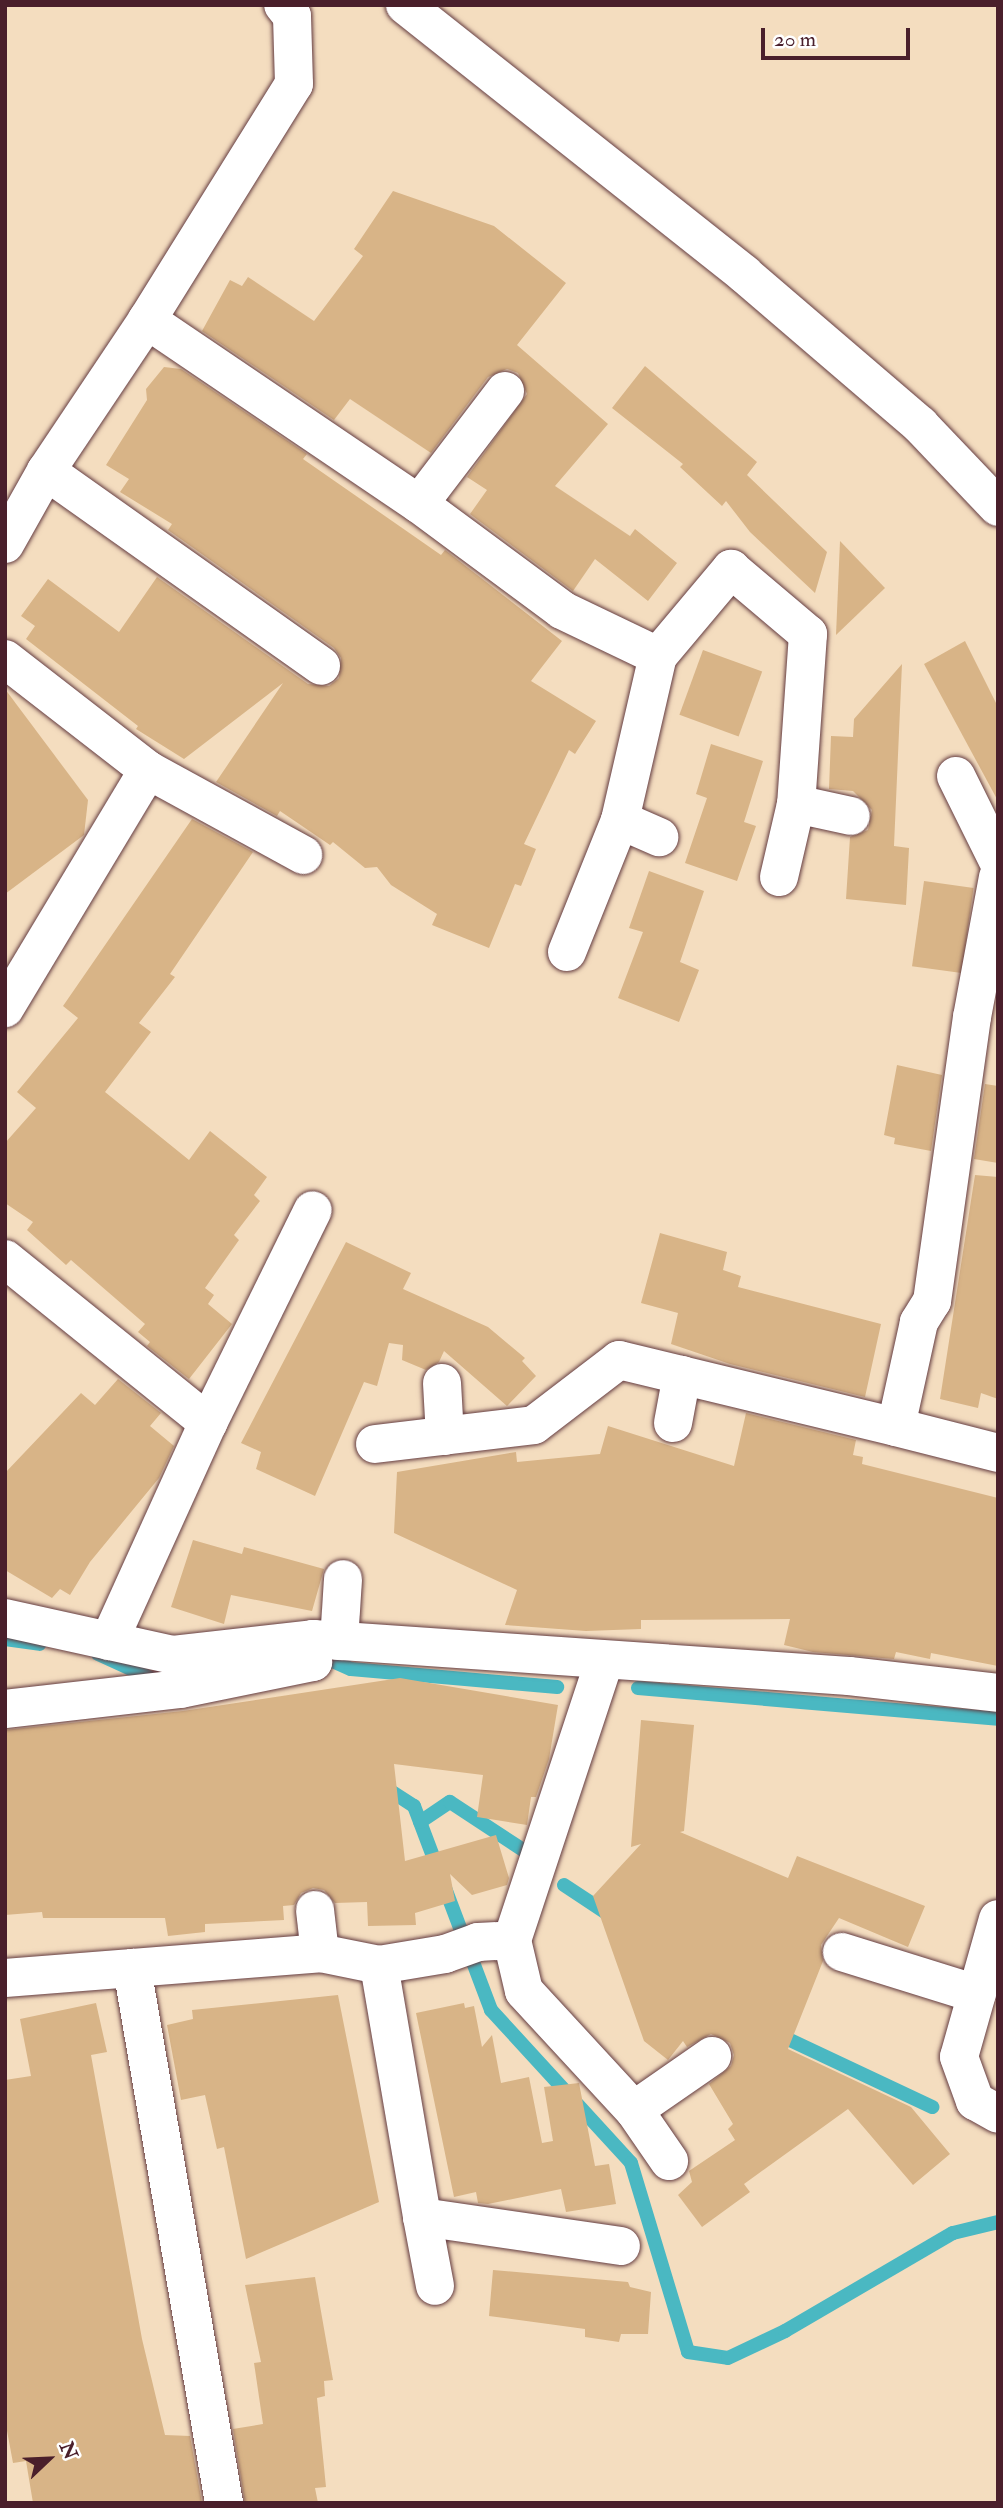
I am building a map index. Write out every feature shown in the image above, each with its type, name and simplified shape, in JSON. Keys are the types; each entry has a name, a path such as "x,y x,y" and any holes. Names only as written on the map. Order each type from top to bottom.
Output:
{"street":[{"path":"5,544 46,471 147,320 294,84 292,16 283,5"},
{"path":"405,5 744,274 920,425 998,508"},
{"path":"147,320 419,504 562,610 658,656"},
{"path":"419,504 505,391"},
{"path":"46,471 321,666"},
{"path":"567,952 620,820 658,656 731,569 808,634 796,804 779,877"},
{"path":"5,659 148,770 303,855"},
{"path":"5,1008 148,770"},
{"path":"956,776 998,860"},
{"path":"796,804 851,816"},
{"path":"620,820 659,837"},
{"path":"896,1427 919,1322 932,1301 972,1017 998,877"},
{"path":"109,1641 208,1423 313,1210"},
{"path":"5,1259 208,1423"},
{"path":"375,1444 534,1425 620,1360 998,1453"},
{"path":"673,1423 682,1375"},
{"path":"442,1383 444,1436"},
{"path":"5,1709 181,1689 313,1662 326,1640 343,1578"},
{"path":"5,1618 173,1655 326,1640 604,1662 849,1676 998,1693"},
{"path":"478,1945 604,1662"},
{"path":"315,1910 320,1954"},
{"path":"998,1919 959,2056 975,2101 998,2114"},
{"path":"5,1978 320,1954 379,1965 478,1945"},
{"path":"478,1945 634,2110 669,2161"},
{"path":"842,1952 976,1994"},
{"path":"379,1965 435,2286"},
{"path":"132,1968 224,2503"},
{"path":"634,2110 712,2056"},
{"path":"422,2217 621,2246"}],"building":[{"path":"393,191 494,226 566,283 517,345 608,424 555,486 630,536 635,529 677,563 648,601 595,559 573,591 470,514 487,490 467,477 527,394 518,373 507,369 488,377 431,453 350,399 334,420 202,331 230,280 242,286 248,277 314,321 363,256 354,249"},
{"path":"645,366 757,462 747,475 827,552 815,593 750,532 726,501 722,506 680,467 683,464 612,408"},
{"path":"164,367 181,369 307,454 303,459 441,555 445,550 562,641 531,681 596,721 575,754 569,750 524,844 536,849 521,886 515,884 489,948 432,925 437,914 391,885 377,867 365,868 333,842 330,845 280,811 277,816 216,782 283,683 184,759 136,729 138,726 26,639 35,626 21,616 48,579 119,632 157,577 308,684 329,686 339,678 341,658 334,648 168,530 172,524 120,492 129,479 106,465 147,400 146,389"},
{"path":"840,541 885,588 836,635"},
{"path":"965,641 998,707 998,801 924,664"},
{"path":"703,650 762,672 739,736 679,715"},
{"path":"902,664 894,846 909,848 906,905 846,899 850,837 868,830 872,810 853,791 829,789 831,736 853,737 854,719"},
{"path":"5,689 88,800 84,835 5,894"},
{"path":"711,744 763,761 744,822 756,826 737,881 685,863 707,798 696,794"},
{"path":"192,819 253,852 170,974 175,977 139,1023 151,1032 105,1092 189,1160 210,1131 267,1177 254,1195 260,1201 234,1235 239,1240 205,1288 214,1295 208,1304 232,1324 189,1379 147,1346 150,1342 138,1332 145,1324 71,1260 66,1265 27,1230 33,1222 5,1203 5,1143 36,1108 17,1092 78,1018 63,1006"},
{"path":"649,871 704,891 680,962 699,970 679,1022 618,998 643,932 629,928"},
{"path":"924,881 974,888 962,973 912,966"},
{"path":"897,1065 942,1075 931,1151 894,1144 895,1138 884,1135"},
{"path":"985,1084 998,1086 998,1163 974,1159"},
{"path":"975,1175 998,1177 998,1399 981,1393 978,1408 940,1399"},
{"path":"660,1233 727,1252 723,1270 741,1276 738,1287 881,1324 865,1397 730,1364 671,1344 678,1313 641,1303"},
{"path":"346,1242 411,1273 403,1289 488,1327 525,1358 522,1361 536,1376 507,1406 444,1351 439,1362 426,1370 402,1360 403,1345 389,1343 377,1386 364,1382 315,1496 256,1469 261,1452 241,1443"},
{"path":"118,1379 161,1413 150,1426 174,1446 159,1478 90,1562 70,1595 60,1589 52,1598 5,1570 5,1473 81,1393 95,1405"},
{"path":"746,1413 856,1440 853,1455 863,1457 862,1464 998,1498 998,1666 931,1653 930,1659 896,1652 894,1659 813,1652 784,1645 790,1619 641,1620 641,1629 586,1631 505,1625 517,1590 394,1533 397,1472 516,1452 517,1462 600,1454 608,1426 734,1466"},
{"path":"193,1540 242,1554 244,1547 324,1569 312,1611 231,1595 224,1624 171,1607"},
{"path":"400,1678 558,1705 549,1759 536,1797 531,1797 527,1825 477,1817 483,1775 394,1764 405,1861 496,1835 509,1878 507,1885 472,1895 450,1874 455,1901 415,1913 416,1925 368,1926 367,1902 335,1903 324,1890 313,1888 301,1893 294,1905 283,1906 284,1920 205,1924 205,1932 168,1936 165,1918 43,1918 42,1912 5,1915 5,1730 183,1711"},
{"path":"641,1720 694,1725 684,1831 680,1832 788,1878 797,1856 925,1906 908,1947 839,1918 821,1945 823,1961 788,2049 911,2107 950,2154 913,2185 848,2109 744,2184 750,2192 702,2227 678,2195 692,2182 689,2171 735,2140 728,2129 733,2124 709,2084 731,2066 734,2055 730,2043 711,2034 687,2047 683,2041 668,2060 644,2041 593,1896 641,1844 631,1847"},
{"path":"338,1995 379,2202 246,2259 224,2147 217,2149 205,2095 181,2100 167,2025 193,2019 192,2010"},
{"path":"96,2003 107,2052 91,2055 142,2339 165,2435 190,2436 202,2503 33,2503 26,2461 13,2463 5,2420 5,2080 31,2076 20,2019"},
{"path":"464,2003 465,2008 474,2006 482,2047 492,2035 501,2083 529,2077 542,2143 553,2141 544,2087 579,2083 595,2166 609,2164 616,2204 566,2212 561,2189 488,2204 478,2203 476,2192 454,2197 416,2013"},
{"path":"493,2270 628,2282 630,2287 651,2292 648,2334 621,2334 619,2342 585,2337 585,2329 489,2316"},
{"path":"315,2277 333,2380 324,2381 325,2396 317,2398 326,2487 315,2488 318,2503 245,2503 233,2429 263,2424 254,2363 261,2362 245,2285"}],"waterway":[{"path":"5,1639 40,1644"},
{"path":"98,1654 155,1680"},
{"path":"326,1658 351,1669 557,1687"},
{"path":"638,1688 998,1719"},
{"path":"383,1786 414,1806 491,2010 631,2163 688,2352 728,2358 785,2331 953,2233 998,2222"},
{"path":"420,1822 450,1802 526,1852"},
{"path":"564,1885 611,1916"},
{"path":"775,2033 932,2107"}]}
